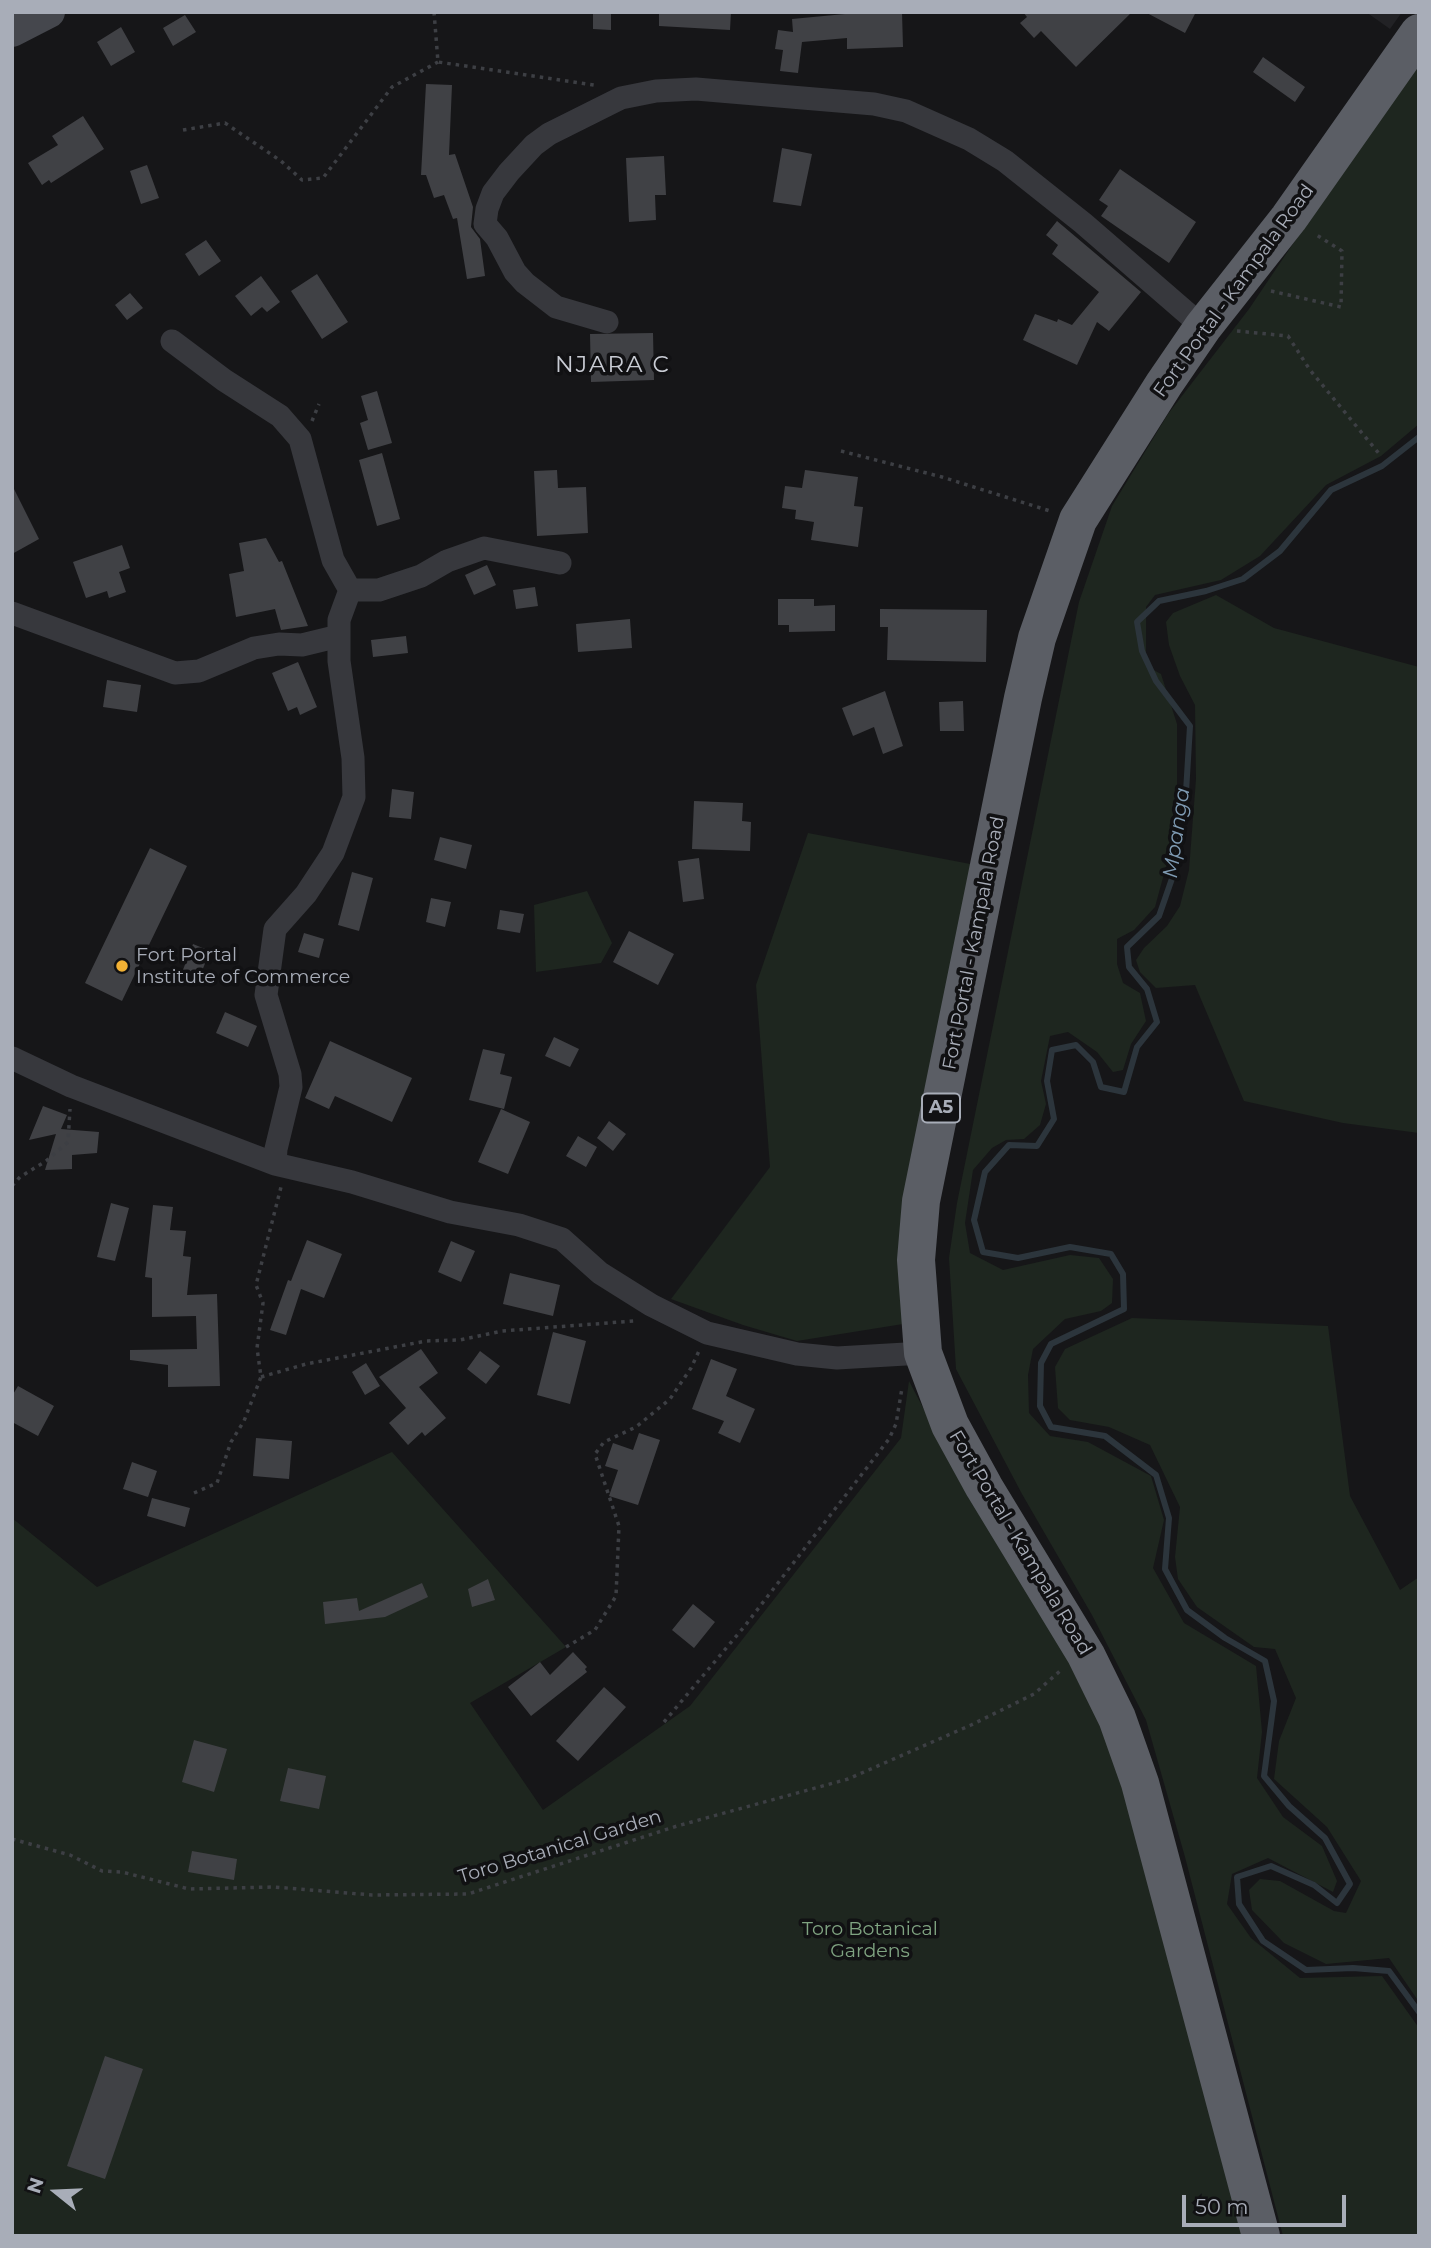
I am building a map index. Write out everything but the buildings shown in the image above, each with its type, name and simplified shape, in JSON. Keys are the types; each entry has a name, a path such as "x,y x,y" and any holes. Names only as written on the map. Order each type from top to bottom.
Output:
{"highway":[{"name":"Fort Portal - Kampala Road","path":"1261,2236 1140,1783 1116,1718 1086,1655 909,1354 922,1200 1037,638 1079,520 1203,327 1289,218 1419,33"}],"main road":[{"path":"12,31 49,12"}],"street":[{"path":"607,323 566,311 542,298 515,272 497,238 485,224 487,209 497,187 534,145 549,134 621,99 656,91 696,89 874,104 906,111 969,139 1005,161 1093,231 1203,327"},
{"path":"172,341 224,380 280,416 300,439 333,560 350,590 339,620 339,661 353,758 354,797 333,853 306,894 275,929 267,995 290,1074 291,1087 275,1164"},
{"path":"350,590 379,590 421,576 447,561 484,548 560,563"},
{"path":"12,613 165,670 183,673 199,671 254,648 279,644 302,645 339,636"},
{"path":"12,1058 71,1086 275,1164 352,1182 450,1212 519,1225 562,1239 600,1273 706,1333 797,1354 837,1358 909,1354"}],"path":[{"path":"434,12 438,62"},
{"path":"183,130 225,123 281,161 303,180 323,178 392,87 438,62 607,87 621,99"},
{"path":"1238,283 1342,307 1342,251 1289,218"},
{"path":"1203,327 1288,336 1310,370 1381,456"},
{"path":"841,451 942,477 1079,520"},
{"path":"12,1186 20,1177 46,1161 68,1142 71,1086"},
{"path":"194,1493 217,1483 231,1442 244,1421 261,1377 257,1348 262,1303 256,1285 284,1175 275,1164"},
{"path":"261,1377 306,1364 426,1341 460,1340 502,1331 641,1320 646,1316 651,1304"},
{"path":"566,1647 595,1630 616,1596 619,1526 595,1454 604,1442 636,1427 670,1399 691,1368 706,1333"},
{"path":"664,1722 750,1619 889,1439 895,1423 909,1354"},
{"name":"Toro Botanical Garden","path":"12,1839 70,1856 102,1871 122,1872 189,1889 274,1887 372,1895 468,1894 677,1826 848,1779 1034,1694 1063,1668 1086,1655"}],"shaded area":[{"path":"1366,12 1402,12 1390,29"}],"green space":[{"path":"1419,62 1419,424 1381,456 1326,485 1260,556 1221,580 1155,595 1146,607 1146,666 1161,674 1177,724 1177,786 1168,859 1155,907 1134,930 1117,939 1117,964 1123,983 1140,993 1146,1021 1131,1044 1123,1070 1113,1072 1097,1052 1068,1032 1050,1036 1041,1081 1046,1104 1040,1125 1024,1139 1006,1140 992,1148 973,1170 965,1223 970,1253 1003,1270 1070,1255 1099,1258 1113,1279 1112,1303 1101,1311 1065,1319 1033,1349 1028,1375 1029,1413 1050,1436 1088,1442 1151,1476 1164,1520 1153,1568 1184,1623 1256,1666 1262,1732 1257,1778 1283,1817 1322,1846 1337,1881 1333,1892 1268,1858 1232,1874 1227,1904 1251,1938 1300,1978 1382,1976 1419,2028 1419,2236 1283,2236 1185,1857 1146,1720 1092,1615 1022,1494 956,1369 949,1258 957,1203 1079,602 1112,506 1168,414 1249,309"},
{"path":"1216,595 1274,628 1419,667 1419,1133 1343,1123 1244,1101 1195,985 1156,988 1140,972 1136,960 1144,948 1167,926 1180,906 1189,870 1196,779 1195,705 1180,676 1169,645 1166,622 1173,613"},
{"path":"808,833 986,867 903,1324 797,1341 671,1299 770,1167 756,985"},
{"path":"587,891 612,943 601,963 536,972 534,905"},
{"path":"1132,1318 1328,1326 1350,1496 1400,1590 1419,1577 1419,2002 1389,1958 1326,1964 1284,1943 1252,1910 1249,1890 1260,1879 1280,1881 1334,1911 1346,1913 1361,1881 1327,1827 1274,1779 1279,1741 1296,1698 1275,1649 1254,1647 1197,1607 1178,1579 1175,1557 1180,1507 1150,1445 1109,1427 1070,1420 1058,1408 1055,1367 1065,1349"},
{"name":"Toro Botanical Gardens","path":"909,1381 980,1516 1075,1663 1120,1752 1242,2236 12,2236 12,1518 97,1587 392,1452 566,1647 470,1703 543,1810 690,1706 901,1438"}],"waterway":[{"name":"Mpanga","path":"1419,437 1382,466 1331,490 1280,551 1243,579 1206,591 1159,601 1137,622 1142,651 1156,681 1190,726 1186,792 1176,867 1159,916 1127,947 1129,967 1147,989 1157,1022 1137,1047 1124,1092 1101,1087 1093,1062 1076,1045 1052,1050 1047,1081 1054,1119 1037,1146 1009,1145 985,1172 974,1220 983,1252 1018,1258 1070,1247 1111,1254 1123,1274 1124,1309 1051,1344 1041,1363 1040,1406 1051,1427 1105,1436 1156,1475 1169,1518 1165,1569 1187,1610 1225,1638 1265,1661 1274,1701 1264,1776 1289,1806 1325,1838 1350,1884 1337,1903 1314,1885 1271,1866 1237,1877 1239,1904 1263,1941 1306,1970 1353,1968 1389,1971 1419,2012"}],"place":[{"name":"Fort Portal Institute of Commerce","path":"122,966"}],"district":[{"name":"NJARA C","path":"613,365"}]}
